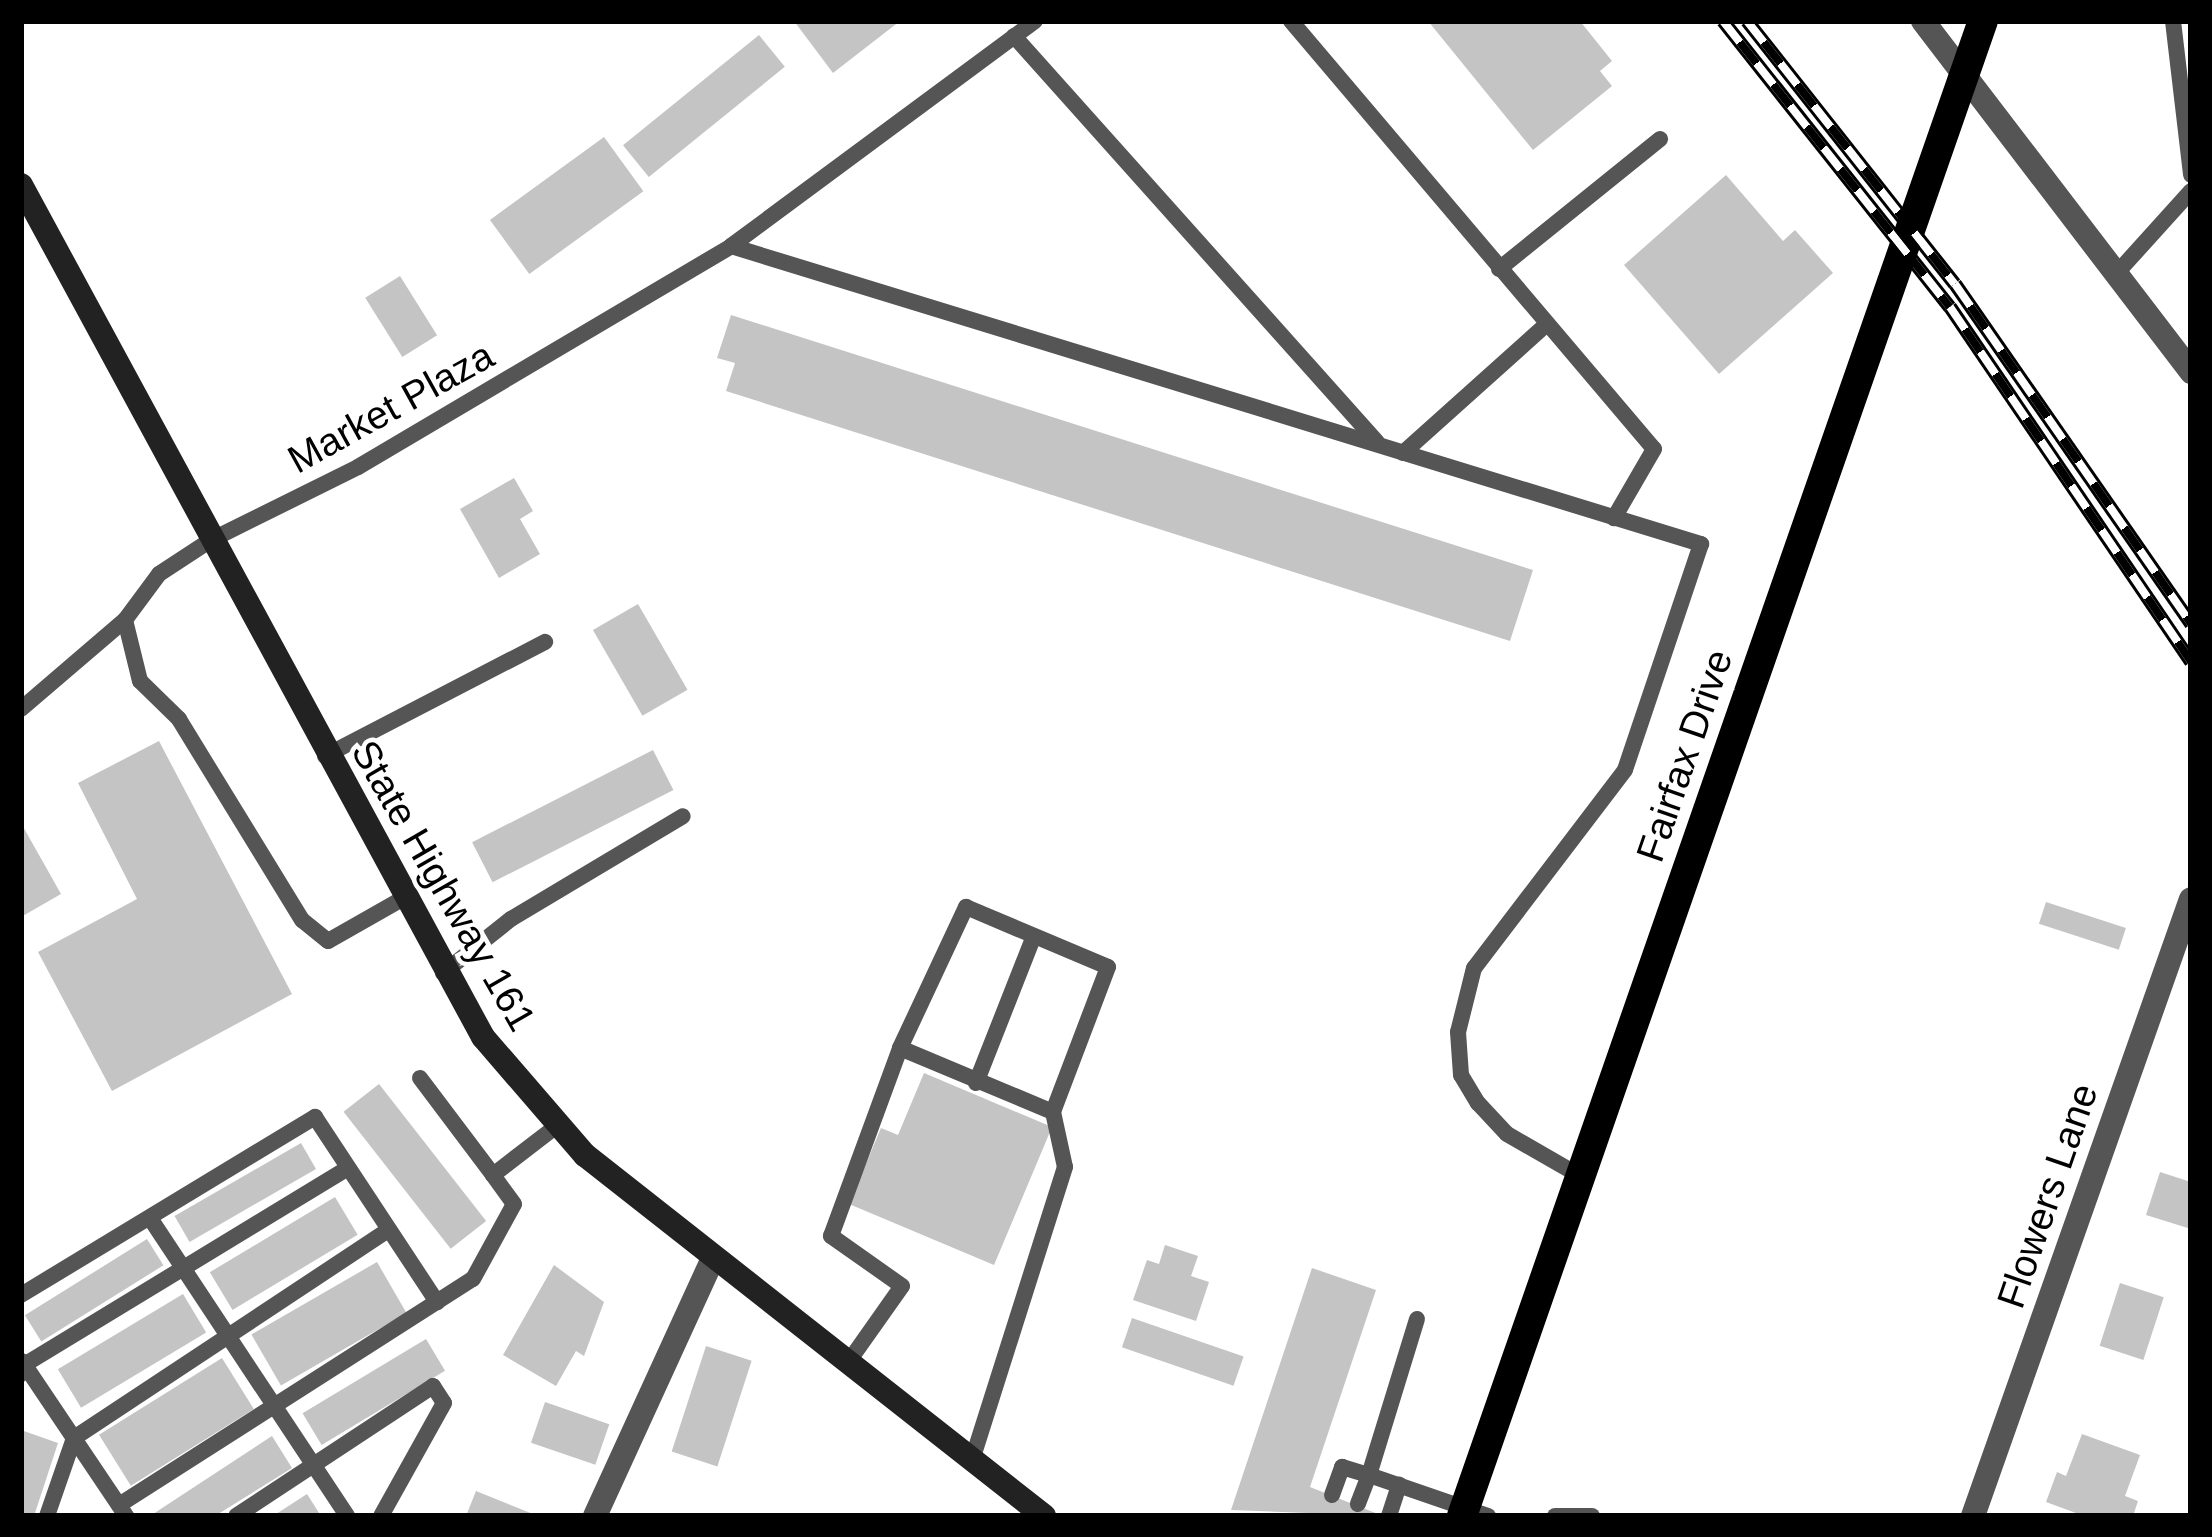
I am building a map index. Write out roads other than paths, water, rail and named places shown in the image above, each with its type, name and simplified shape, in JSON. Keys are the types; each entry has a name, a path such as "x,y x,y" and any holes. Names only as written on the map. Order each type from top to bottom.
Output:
{"main road":[{"name":"Fairfax Drive","path":"1472,1513 1580,1176 1983,21"},
{"name":"State Highway 161","path":"21,185 443,973 483,1036 558,1125 712,1261 1044,1516"}],"street":[{"path":"1923,21 2191,372"},
{"name":"Flowers Lane","path":"1973,1516 2191,899"},
{"path":"595,1516 712,1261"}],"lane":[{"name":"Market Plaza","path":"21,709 124,620 160,574 211,540 358,467 731,246 1035,21"},
{"path":"1291,21 1654,449 1614,518"},
{"path":"2173,21 2191,175"},
{"path":"1014,35 1379,445"},
{"path":"1499,269 1660,139"},
{"path":"2116,274 2191,191"},
{"path":"731,246 1701,544 1625,770 1474,968 1458,1032 1462,1075 1478,1103 1507,1134 1580,1176"},
{"path":"1403,453 1547,324"},
{"path":"124,620 140,681 179,719 302,920 328,941 403,899"},
{"path":"326,755 545,642"},
{"path":"443,973 511,919 683,816"},
{"path":"847,1364 902,1286 831,1236 900,1048 966,907 1032,941 1108,967 1053,1112 1065,1167 972,1460"},
{"path":"976,1083 1032,941"},
{"path":"900,1048 1053,1112"},
{"path":"348,1168 22,1366 123,1510 473,1279 514,1204 420,1078"},
{"path":"21,1295 315,1118 437,1302"},
{"path":"493,1175 558,1125"},
{"path":"150,1218 347,1516"},
{"path":"47,1516 74,1438 388,1230"},
{"path":"1358,1504 1417,1319"},
{"path":"236,1516 433,1386 444,1403 381,1516"},
{"path":"1332,1495 1342,1467 1472,1513"},
{"path":"1389,1516 1400,1485"},
{"path":"1555,1516 1592,1516"}],"railway":[{"path":"1723,21 1950,307 2191,662"},
{"path":"1747,21 1955,284 2191,624"}]}
